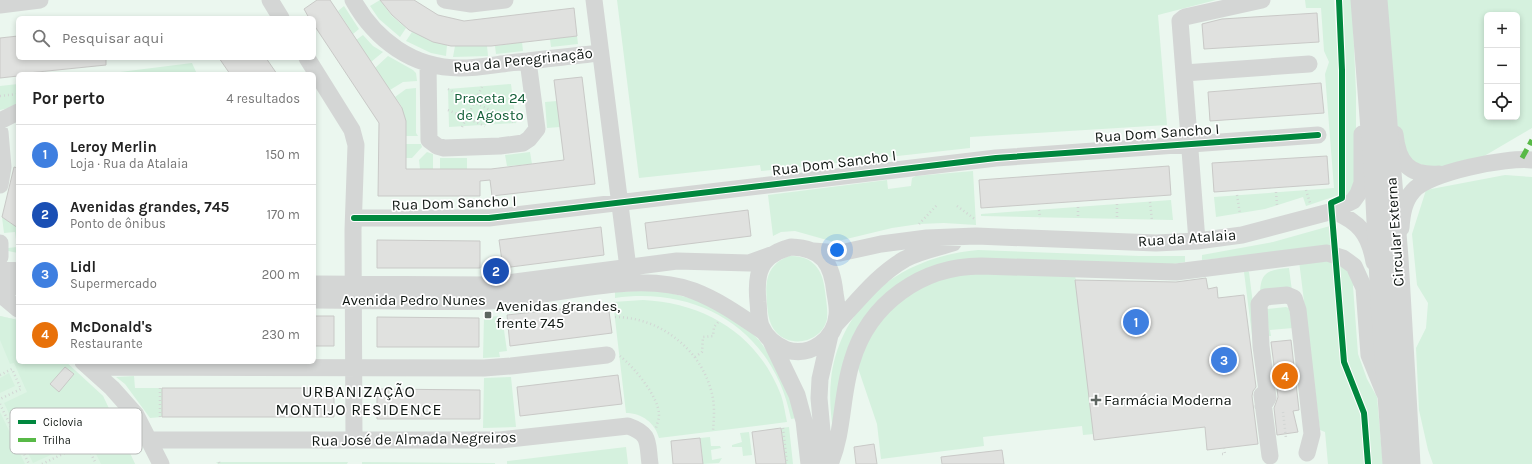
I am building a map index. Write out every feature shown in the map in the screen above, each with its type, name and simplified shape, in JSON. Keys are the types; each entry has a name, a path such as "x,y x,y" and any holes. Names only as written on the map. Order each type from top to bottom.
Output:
{"main road":[{"name":"Circular Externa","path":"1361,0 1373,58 1398,258 1410,464"},
{"name":"Circular Externa","path":"1377,0 1373,58 1375,182 1387,399 1393,464"},
{"path":"1408,429 1418,464"}],"street":[{"path":"0,5 40,0"},
{"path":"270,0 280,16"},
{"name":"Rua da Peregrinação","path":"353,0 370,26 382,38 403,53 428,64 460,68 600,52"},
{"path":"445,0 471,4 505,0"},
{"path":"594,0 628,268"},
{"path":"1197,241 1180,21 1185,17 1262,0"},
{"path":"1373,58 1389,81 1396,144 1402,161 1414,171 1429,175 1444,174"},
{"name":"Circular Externa","path":"1333,211 1353,201 1358,194 1362,183 1361,89 1373,58"},
{"path":"308,60 316,72"},
{"path":"428,64 429,140 437,146 470,148 523,143 537,128 528,61"},
{"path":"1184,73 1309,64"},
{"path":"316,72 352,130 356,145 354,218 354,440"},
{"path":"0,121 16,113"},
{"path":"0,132 3,167 0,185"},
{"name":"Rua Dom Sancho I","path":"354,218 489,218 972,160 1318,135"},
{"path":"1398,258 1402,217 1406,200 1414,189 1424,182 1444,174 1503,160 1532,160"},
{"path":"1333,211 1349,218 1361,228 1371,248 1381,302"},
{"name":"Rua da Atalaia","path":"813,251 840,253 881,244 927,238 976,229 1156,243 1197,241 1242,235 1333,211"},
{"name":"Rua da Atalaia","path":"832,330 863,294 888,271 905,259 976,229"},
{"path":"0,243 0,257"},
{"path":"825,464 819,398 820,379 837,314 833,276 829,266 822,257 813,251 802,247 791,247 780,250 771,255 760,268 756,284 760,322 768,337 780,347 791,351 802,351 813,349 822,343 832,330"},
{"path":"830,464 837,448 852,361 865,329 886,303 898,292 931,274 954,267 981,266 1176,272 1327,253 1343,258 1354,266 1364,288 1369,355 1387,399"},
{"name":"Avenida Pedro Nunes","path":"316,300 354,292 491,285 683,261 749,263 771,255"},
{"path":"0,269 16,271"},
{"name":"Avenida Pedro Nunes","path":"316,284 354,292 488,301 639,282 666,284 693,291 726,306 768,337 797,395 804,421 809,464"},
{"path":"0,285 16,287"},
{"path":"0,294 16,307"},
{"path":"1270,456 1263,406 1268,398 1258,319 1259,304 1265,297 1287,295 1294,298 1298,310 1312,434 1307,453"},
{"path":"88,366 497,367 613,355"},
{"path":"88,366 112,388 130,408"},
{"path":"142,426 161,464"},
{"name":"Rua José de Almada Negreiros","path":"150,440 500,440 628,426 642,431 647,439 650,464"}],"path":[{"path":"462,127 482,87"},
{"path":"448,89 516,123"},
{"path":"0,96 16,94"},
{"path":"448,110 485,126"},
{"path":"1306,190 1310,205"},
{"path":"1276,192 1276,205"},
{"path":"1237,195 1240,214"},
{"path":"1150,202 1152,221"},
{"path":"1117,204 1117,220"},
{"path":"919,224 937,205"},
{"path":"957,206 976,229"},
{"path":"1078,207 1078,219"},
{"path":"1039,210 1040,218"},
{"path":"491,259 491,266"},
{"path":"615,317 627,317 662,329 680,340 695,357 706,376 713,395 713,431"},
{"path":"695,357 702,352 703,338 713,336 714,327 719,321"},
{"path":"613,355 633,367 646,385 659,415 656,428"},
{"path":"0,375 12,369 21,389 0,399"},
{"path":"160,388 160,418"},
{"path":"0,404 10,425"},
{"path":"1283,412 1286,438"},
{"path":"783,428 787,464"},
{"path":"1222,454 1225,454 1224,448"},
{"path":"24,454 29,464"},
{"path":"42,464 63,454"},
{"path":"91,454 96,464"}],"shaded area":[{"path":"0,316 16,320 16,364 68,364 103,396 109,408 10,408 10,454 130,454 135,464 0,464"}],"green space":[{"path":"380,0 392,16 406,28 400,37 379,19 370,6"},
{"path":"617,0 1216,0 1158,15 1167,125 970,137 970,148 761,171 760,165 639,178"},
{"path":"1305,0 1334,0 1338,63 1339,195 1306,206 1303,197 1265,209 1216,217 1214,197 1334,188 1325,74 1329,62 1324,51 1321,8 1306,8"},
{"path":"1342,0 1352,0 1356,93 1356,181 1354,188 1345,199 1346,63"},
{"path":"1384,0 1532,0 1532,128 1474,162 1443,172 1405,159 1399,139"},
{"path":"344,6 359,29 353,34 338,11"},
{"path":"412,32 447,45 446,56 431,53 406,41"},
{"path":"363,35 373,46 383,52 371,62 356,40"},
{"path":"577,36 578,44 551,47 550,39"},
{"path":"522,42 523,51 496,54 495,46"},
{"path":"455,46 487,46 488,56 453,57"},
{"path":"388,56 413,70 416,73 417,81 403,82 390,90 375,68"},
{"path":"192,63 196,72 120,72"},
{"path":"16,84 16,106 0,110 0,86"},
{"name":"Praceta 24 de Agosto","path":"511,84 516,123 449,127 448,89"},
{"path":"416,88 416,133 418,136 406,136 400,109 402,107 395,97 406,89"},
{"path":"557,101 560,127 547,128 545,102"},
{"path":"406,144 421,144 422,147 412,158 406,158"},
{"path":"427,152 433,154 433,169 420,169 419,160"},
{"path":"530,152 532,164 507,166 505,155"},
{"path":"440,158 467,158 467,169 440,169"},
{"path":"973,171 976,225 944,223 919,224 892,228 834,242 795,231 781,232 773,236 768,195 887,180 888,189 911,186 912,178 916,176"},
{"path":"1505,175 1532,177 1532,464 1433,464 1428,450 1419,410 1416,348 1426,328 1428,303 1417,285 1412,234 1426,190"},
{"path":"1171,200 1173,220 981,216 981,214"},
{"path":"2,217 16,227 16,240 15,232 4,233"},
{"path":"1330,226 1332,247 1202,260 1202,255 1273,242"},
{"path":"16,247 16,253 8,251 8,248"},
{"path":"978,250 1139,256 1185,256 1185,262 1167,265 970,259 880,300 833,432 830,406 830,387 837,352 847,328 862,306 880,288 901,273 925,262 951,254"},
{"path":"789,256 797,256 810,261 819,270 824,283 827,319 824,327 819,333 813,338 805,340 797,341 782,337 774,329 768,315 766,288 771,269 781,260"},
{"path":"1333,258 1341,364 1361,415 1364,464 1328,464 1325,432 1320,430 1299,261"},
{"path":"1339,261 1346,267 1354,285 1358,354 1367,379 1377,397 1383,464 1371,464 1367,412 1346,356"},
{"path":"1289,268 1292,291 1260,296 1261,282 1266,274 1270,271"},
{"path":"1248,271 1257,336 1254,351 1244,272"},
{"path":"951,274 1075,274 1094,434 1083,435 1082,426 983,437 984,446 881,459 877,424 858,368 865,338 908,291"},
{"path":"658,290 705,302 747,328 759,340 780,369 797,418 791,419 782,388 768,362 751,339 729,321 704,308 676,300 647,296 615,298 615,292"},
{"path":"643,300 666,302 688,308 727,326 744,339 759,355 771,374 781,395 787,422 659,438 651,423 632,413 626,413 613,302"},
{"path":"1289,308 1293,328 1270,330 1271,336 1269,336 1267,309"},
{"path":"0,316 16,320 16,364 68,364 103,396 109,408 10,408 10,415 4,403 27,392 14,363 10,364 0,340"},
{"path":"502,316 507,351 499,352 500,357 483,358 484,317"},
{"path":"9,373 15,386 0,393 0,378"},
{"path":"134,376 135,388 162,388 162,417 150,418 125,384 116,377"},
{"path":"511,377 516,427 483,428 484,378"},
{"path":"0,412 10,433 10,454 20,454 25,464 0,464"},
{"path":"789,427 793,464 786,464 781,428"},
{"path":"749,432 752,455 743,456 742,447 732,447 732,445 742,442 740,433"},
{"path":"710,437 711,446 720,446 721,448 711,450 712,460 722,458 719,463 703,464 700,438"},
{"path":"626,447 628,464 507,464 507,461"},
{"path":"29,454 53,454 33,463"},
{"path":"96,454 130,454 135,464 101,464"},
{"path":"216,462 348,462 347,464 218,464"},
{"path":"362,462 495,463 495,464 362,464"}],"building":[{"path":"317,0 330,0 402,108 406,121 406,169 491,169 564,160 554,80 582,77 595,184 492,196 490,180 480,181 480,196 378,196 379,123 316,28 316,16 308,16 304,9"},
{"path":"380,0 414,0 438,15 464,21 574,8 577,36 491,46 451,46 433,42 409,30 392,15"},
{"path":"1317,13 1319,42 1204,49 1202,24 1222,19"},
{"path":"16,36 16,60 106,60 106,65 38,72 16,72 16,76 0,78 0,38"},
{"path":"220,60 267,60 276,72 229,72"},
{"path":"1321,83 1324,113 1210,121 1208,92"},
{"path":"1327,156 1329,184 1214,192 1212,163"},
{"path":"1169,166 1171,195 981,208 979,180"},
{"path":"14,167 16,168 16,227 2,217"},
{"path":"748,210 751,236 648,249 645,223"},
{"path":"601,227 604,255 503,268 499,240"},
{"path":"377,240 480,241 480,268 377,268"},
{"path":"1206,278 1208,289 1217,287 1218,298 1244,295 1256,387 1252,396 1258,444 1207,450 1205,427 1094,440 1075,280 1176,282"},
{"path":"608,304 612,333 510,346 507,315"},
{"path":"316,316 334,316 334,346 316,346"},
{"path":"377,317 479,318 479,347 377,347"},
{"path":"1291,340 1299,410 1293,411 1298,432 1277,435 1274,408 1278,397 1271,342"},
{"path":"65,367 74,374 59,392 50,384"},
{"path":"618,375 622,404 520,416 517,387"},
{"path":"162,388 334,388 334,417 162,417"},
{"path":"377,389 480,390 480,419 377,419"},
{"path":"781,428 786,464 756,464 752,432"},
{"path":"700,438 703,464 673,464 671,441"},
{"path":"874,444 877,464 856,464 854,447"},
{"path":"1002,450 1004,464 942,464 941,457"}],"marked path":[{"path":"1522,158 1532,140"}],"cycle path":[{"path":"1339,0 1342,70 1342,198 1331,203 1344,362 1364,413 1368,464"},
{"path":"354,218 489,218 996,158 1318,135"}],"place":[{"name":"Avenidas grandes, 745","path":"496,271"},
{"name":"Avenidas grandes, frente 745","path":"488,315"},
{"name":"Leroy Merlin","path":"1136,322"},
{"name":"Lidl","path":"1224,360"},
{"name":"McDonald's","path":"1285,376"},
{"name":"Farmácia Moderna","path":"1096,400"}],"district":[{"name":"URBANIZAÇÃO MONTIJO RESIDENCE","path":"359,400"}]}
